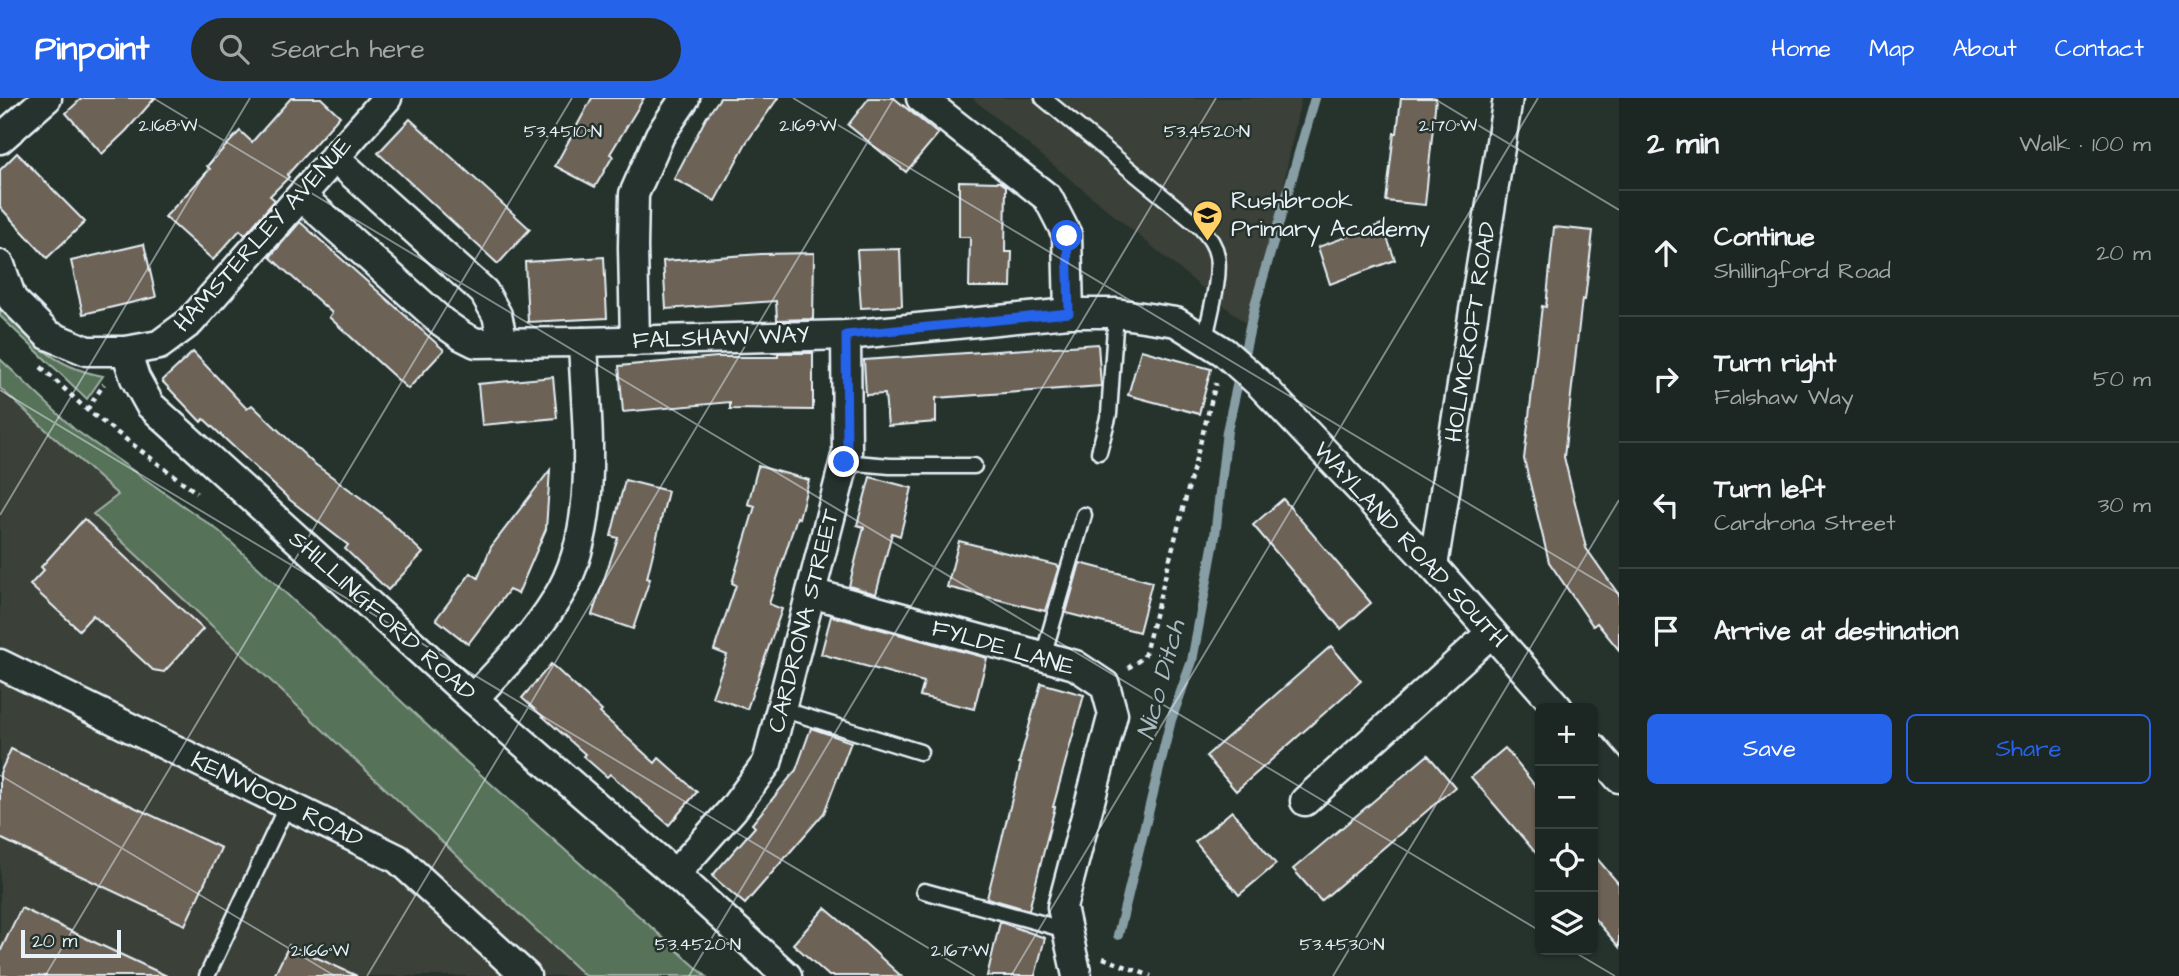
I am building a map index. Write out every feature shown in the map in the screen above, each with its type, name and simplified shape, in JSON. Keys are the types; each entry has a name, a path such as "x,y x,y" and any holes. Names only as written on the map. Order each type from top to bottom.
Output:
{"street":[{"path":"0,139 47,98"},
{"name":"HAMSTERLEY AVENUE","path":"126,351 159,345 190,322 387,98"},
{"path":"635,341 634,194 660,135 685,98"},
{"path":"921,98 1048,198 1067,236 1069,313"},
{"name":"HOLMCROFT ROAD","path":"1433,566 1508,98"},
{"path":"334,157 484,292 497,315 503,342"},
{"name":"FALSHAW WAY","path":"302,197 452,329 476,343 846,335 1069,313 1116,313 1176,322 1214,346 1259,384"},
{"path":"0,265 12,299 48,335 87,351 126,351"},
{"name":"CARDRONA STREET","path":"675,874 733,809 767,763 847,452 846,335"},
{"path":"473,699 512,657 556,601 579,545 589,489 583,342"},
{"name":"SHILLINGFORD ROAD","path":"126,351 135,378 150,405 473,699 675,874 787,976"},
{"name":"WAYLAND ROAD SOUTH","path":"1259,384 1433,566 1554,703"},
{"name":"FYLDE LANE","path":"811,593 1075,665 1105,685 1113,714 1062,907 1077,976"},
{"path":"1305,801 1491,633"},
{"name":"KENWOOD ROAD","path":"0,664 398,859 526,976"},
{"path":"1598,754 1619,778"}],"lane":[{"path":"1043,98 1200,226 1211,239 1217,253 1218,268 1214,346"},
{"path":"1099,452 1109,414 1116,313"},
{"path":"844,462 890,466 974,466"},
{"path":"1042,656 1083,515"},
{"path":"781,709 920,752"},
{"path":"207,976 287,805"},
{"path":"924,891 1068,937"}],"path":[{"path":"1105,685 1144,657 1214,346"},
{"path":"1068,937 1151,976"}],"shaded area":[{"name":"Rushbrook Primary Academy","path":"972,98 1301,98 1254,330 1200,286"},
{"path":"0,388 118,496 94,515 587,976 0,976"}],"green space":[{"path":"0,299 31,339 55,358 85,372 103,376 87,399 0,316"},
{"path":"0,359 74,429 219,531 461,757 706,976 585,976 93,514 118,495 0,388"}],"building":[{"path":"82,98 155,98 102,154 66,113"},
{"path":"291,98 321,98 340,116 270,196 275,200 245,235 240,230 213,260 165,217 210,169 207,166 240,131 252,142"},
{"path":"592,98 644,98 610,154 613,156 595,187 555,166"},
{"path":"720,98 778,98 746,143 715,201 674,179 706,118"},
{"path":"869,98 894,98 938,134 906,172 848,125"},
{"path":"1401,98 1436,98 1425,205 1386,201"},
{"path":"410,119 530,229 498,264 378,153"},
{"path":"17,153 85,222 47,258 0,207 0,170"},
{"path":"959,181 1000,182 1006,186 1005,252 1012,252 1011,287 969,287 970,237 959,237"},
{"path":"300,222 444,350 408,389 329,317 332,313 270,257"},
{"path":"1382,224 1395,260 1330,284 1318,247"},
{"path":"1554,227 1593,231 1585,300 1582,299 1564,457 1586,548 1619,595 1619,650 1597,623 1593,626 1549,562 1524,459 1542,306 1546,307"},
{"path":"144,244 156,297 83,314 71,261"},
{"path":"900,249 902,306 861,308 857,250"},
{"path":"814,253 813,319 777,320 776,301 666,309 663,261"},
{"path":"604,257 607,318 528,322 525,262"},
{"path":"1098,344 1101,386 936,398 936,422 888,426 885,394 866,395 864,360"},
{"path":"1141,350 1211,369 1199,414 1128,395"},
{"path":"193,352 247,409 252,405 312,462 380,512 423,553 388,590 345,549 348,545 290,500 204,419 201,422 162,381"},
{"path":"778,353 813,353 813,410 730,409 730,402 623,412 619,366 717,357 778,357"},
{"path":"553,377 557,418 482,425 478,384"},
{"path":"758,466 809,480 799,518 797,517 769,604 782,609 747,709 712,697 727,655 714,650 736,585 732,583 755,506 748,504"},
{"path":"550,470 546,529 518,594 509,590 468,644 436,619 471,573 478,578 491,547"},
{"path":"870,477 912,488 900,536 892,533 876,594 849,586 864,527 857,525"},
{"path":"625,480 668,491 647,578 650,579 633,629 592,615 618,538 611,536"},
{"path":"1283,499 1371,603 1341,629 1253,525"},
{"path":"84,519 203,629 164,672 153,670 93,615 79,630 30,585 44,570 41,567"},
{"path":"959,541 1059,566 1045,611 947,587"},
{"path":"1080,563 1152,582 1139,632 1066,613"},
{"path":"831,616 987,658 974,709 920,696 924,682 821,654"},
{"path":"1331,646 1361,681 1236,791 1206,756"},
{"path":"551,664 655,763 659,758 697,792 669,825 610,774 607,777 522,698"},
{"path":"1041,683 1084,695 1053,807 1029,910 987,898"},
{"path":"811,728 851,742 824,813 745,904 712,876 755,827 752,824 796,770"},
{"path":"1505,748 1535,786 1535,852 1471,777"},
{"path":"11,749 221,848 185,925 0,838 0,773"},
{"path":"1428,755 1455,787 1321,901 1293,869"},
{"path":"1232,811 1276,864 1239,895 1195,842"},
{"path":"1598,860 1619,884 1619,947 1598,923"},
{"path":"21,908 167,976 0,976 0,952"},
{"path":"825,908 901,976 829,976 793,944"},
{"path":"1000,922 1045,938 1035,976 987,976"},
{"path":"289,945 357,976 274,976"}],"waterway":[{"name":"Nico Ditch","path":"1118,935 1171,720 1192,661 1215,536 1227,431 1255,305 1315,98"}],"place":[{"name":"Rushbrook Primary Academy","path":"1208,242"}],"route":[{"path":"844,462 847,452 846,335 1069,313 1067,236"}]}
